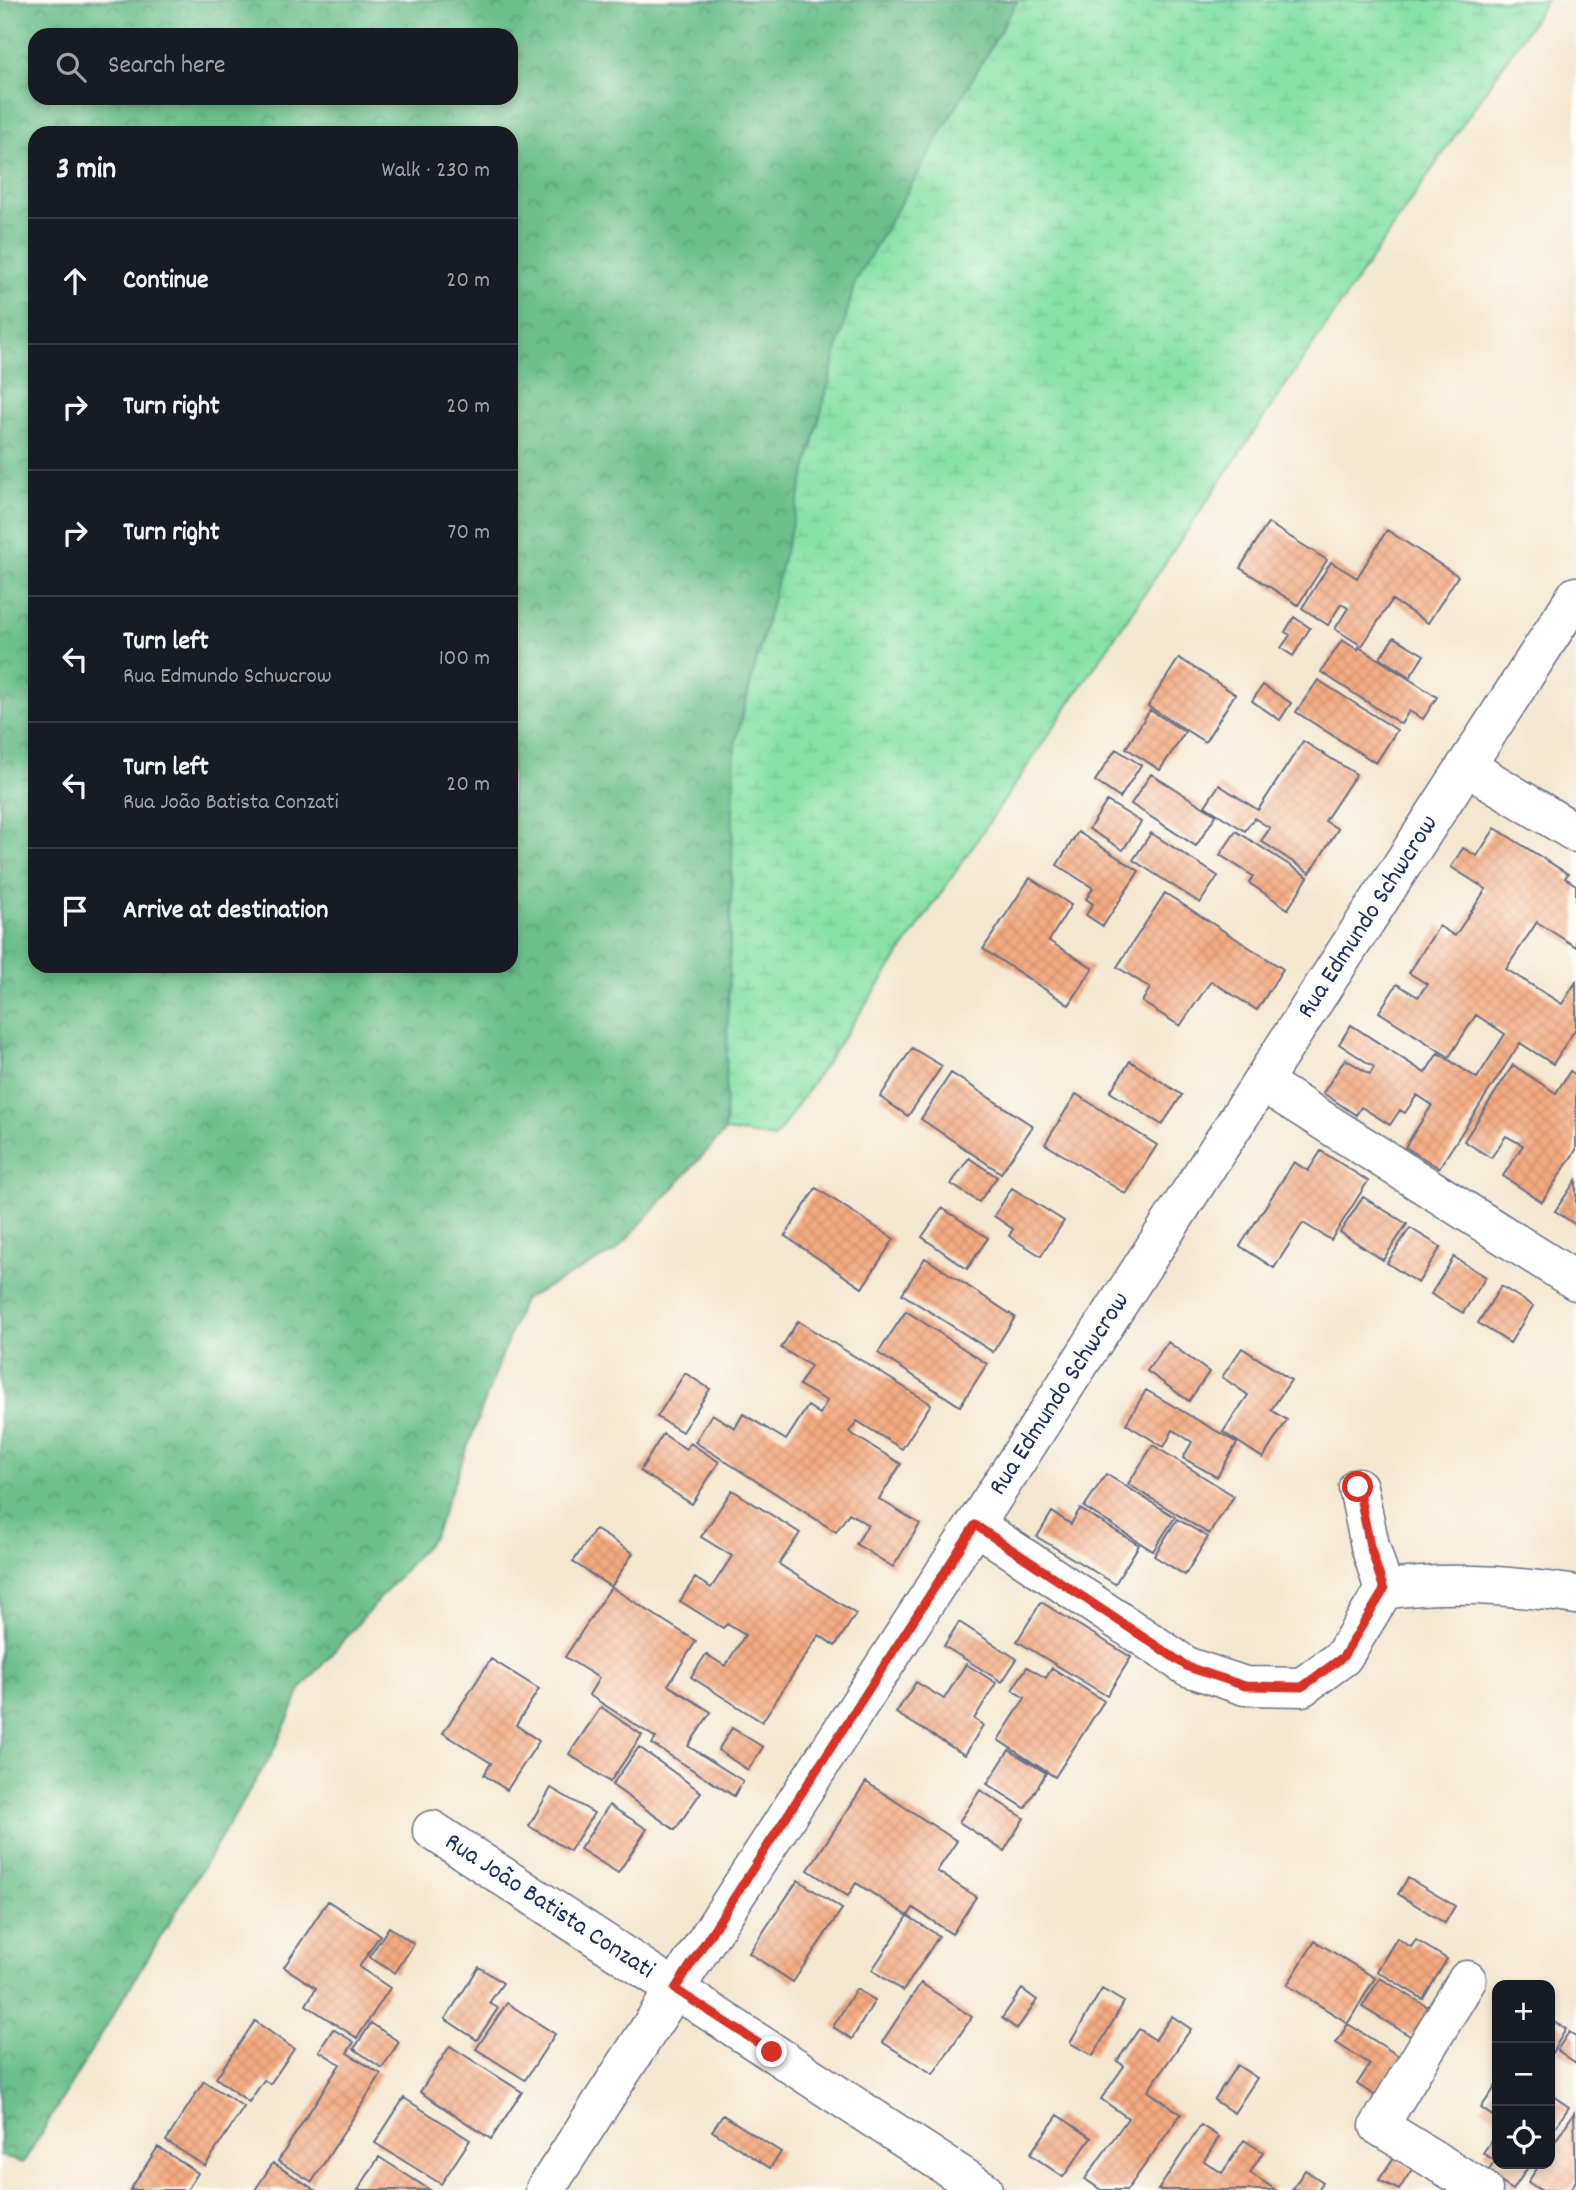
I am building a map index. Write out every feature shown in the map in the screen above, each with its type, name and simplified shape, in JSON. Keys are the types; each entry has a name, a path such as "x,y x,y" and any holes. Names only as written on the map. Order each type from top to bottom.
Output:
{"street":[{"name":"Rua Edmundo Schwcrow","path":"545,2190 1576,596"},
{"path":"1466,766 1576,833"},
{"path":"1262,1082 1576,1281"},
{"path":"1358,1487 1370,1546 1384,1590"},
{"path":"975,1525 1188,1667 1245,1686 1302,1687 1343,1657 1384,1590 1425,1583 1531,1588 1576,1595"},
{"name":"Rua João Batista Conzati","path":"432,1830 983,2190"},
{"path":"1467,1980 1379,2126 1483,2190"}],"green space":[{"path":"0,0 1018,0 855,282 735,744 725,1131 616,1251 523,1300 434,1536 302,1688 272,1754 23,2163 0,2156"},
{"path":"1018,0 1547,0 775,1138 725,1131 735,744 855,282"}],"building":[{"path":"1268,523 1327,560 1298,605 1240,568"},
{"path":"1387,530 1458,576 1428,623 1392,600 1362,646 1335,629 1348,608 1341,604 1328,625 1302,608 1331,562 1357,578"},
{"path":"1294,617 1310,628 1293,656 1281,648 1290,635 1285,632"},
{"path":"1394,637 1424,655 1410,677 1380,658"},
{"path":"1342,640 1358,650 1359,647 1437,697 1423,719 1409,711 1401,724 1321,672"},
{"path":"1179,658 1235,694 1205,742 1148,706"},
{"path":"1318,680 1397,730 1376,763 1296,712"},
{"path":"1263,685 1291,703 1280,720 1252,701"},
{"path":"1150,710 1185,732 1160,770 1126,748"},
{"path":"1303,741 1356,774 1325,821 1338,829 1310,873 1261,841 1270,828 1254,818 1245,831 1205,806 1219,785 1258,810"},
{"path":"1116,749 1141,765 1120,798 1095,781"},
{"path":"1151,774 1216,815 1196,846 1131,804"},
{"path":"1107,801 1141,822 1123,850 1089,829"},
{"path":"1495,828 1568,874 1565,878 1576,885 1576,947 1537,922 1506,969 1562,1004 1576,982 1576,1028 1553,1064 1520,1043 1439,1168 1405,1147 1432,1105 1417,1095 1405,1113 1400,1110 1390,1125 1361,1107 1356,1115 1323,1093 1345,1059 1370,1074 1374,1067 1339,1044 1351,1025 1425,1073 1438,1053 1477,1078 1505,1034 1476,1015 1449,1057 1379,1012 1397,984 1418,997 1427,984 1409,973 1439,926 1455,936 1486,889 1451,867 1463,848 1477,856"},
{"path":"1236,831 1308,877 1288,909 1249,883 1253,876 1220,855"},
{"path":"1078,832 1139,871 1103,926 1086,915 1093,904 1086,899 1093,888 1057,865"},
{"path":"1151,833 1218,876 1200,903 1133,860"},
{"path":"1030,878 1071,905 1049,941 1093,968 1069,1005 983,949"},
{"path":"1165,893 1283,969 1257,1010 1211,981 1180,1026 1142,1002 1150,988 1117,967"},
{"path":"912,1048 942,1066 908,1116 880,1097"},
{"path":"1130,1061 1182,1095 1162,1125 1110,1092"},
{"path":"1513,1065 1556,1093 1570,1071 1576,1075 1576,1150 1542,1202 1503,1176 1523,1145 1506,1136 1491,1158 1464,1141"},
{"path":"951,1073 1033,1126 1001,1173 921,1119"},
{"path":"1076,1094 1157,1145 1126,1194 1045,1144"},
{"path":"1321,1151 1368,1181 1331,1240 1303,1223 1274,1268 1240,1246 1294,1162 1308,1171"},
{"path":"969,1158 997,1177 979,1202 951,1184"},
{"path":"1576,1180 1576,1225 1555,1211"},
{"path":"816,1188 894,1239 862,1288 785,1236"},
{"path":"1012,1188 1064,1221 1041,1256 1009,1236 1013,1229 994,1216"},
{"path":"1363,1197 1407,1224 1383,1260 1340,1232"},
{"path":"942,1208 988,1238 967,1269 922,1237"},
{"path":"1410,1228 1441,1247 1418,1283 1387,1263"},
{"path":"1454,1257 1486,1277 1463,1313 1431,1294"},
{"path":"925,1258 1015,1317 993,1352 902,1294"},
{"path":"1501,1286 1533,1306 1510,1343 1478,1323"},
{"path":"906,1311 987,1364 960,1406 878,1353"},
{"path":"798,1321 931,1404 902,1449 857,1421 849,1432 901,1464 879,1499 920,1524 893,1567 856,1544 868,1525 849,1513 836,1532 695,1442 712,1414 735,1428 743,1414 786,1440 808,1406 820,1414 827,1401 799,1385 811,1366 781,1348"},
{"path":"1168,1342 1209,1372 1189,1401 1147,1371"},
{"path":"1242,1348 1291,1380 1271,1410 1287,1420 1263,1458 1223,1432 1248,1395 1222,1377"},
{"path":"685,1373 710,1389 682,1432 657,1417"},
{"path":"1146,1390 1237,1443 1217,1477 1183,1458 1192,1442 1173,1430 1164,1447 1126,1424"},
{"path":"663,1434 686,1449 690,1443 719,1462 692,1504 640,1471"},
{"path":"1153,1445 1234,1496 1209,1534 1128,1484"},
{"path":"1106,1474 1175,1517 1153,1551 1084,1507"},
{"path":"732,1490 800,1533 779,1564 856,1614 835,1646 819,1635 762,1722 691,1677 706,1654 725,1666 745,1635 727,1624 723,1628 680,1601 695,1578 711,1588 732,1556 701,1537"},
{"path":"1080,1509 1139,1545 1115,1584 1037,1537 1052,1512 1071,1524"},
{"path":"1177,1519 1208,1537 1185,1575 1154,1556"},
{"path":"595,1529 633,1553 611,1587 573,1562"},
{"path":"611,1587 696,1641 668,1685 711,1712 688,1746 743,1781 734,1796 652,1744 656,1738 589,1695 599,1678 565,1657"},
{"path":"1041,1602 1131,1657 1107,1696 1017,1641"},
{"path":"959,1622 1017,1659 1002,1682 944,1646"},
{"path":"491,1659 539,1689 516,1725 539,1741 507,1790 484,1775 491,1763 443,1733"},
{"path":"966,1664 996,1683 974,1719 983,1725 965,1755 896,1713 916,1682 944,1699"},
{"path":"1027,1667 1046,1678 1052,1668 1104,1701 1055,1777 998,1740 1025,1698 1012,1690"},
{"path":"601,1707 642,1735 610,1782 569,1754"},
{"path":"732,1728 763,1747 748,1770 718,1750"},
{"path":"639,1747 701,1792 675,1830 612,1785"},
{"path":"1009,1750 1046,1773 1025,1808 987,1784"},
{"path":"866,1782 957,1841 937,1871 976,1897 952,1934 913,1908 908,1916 856,1883 848,1896 808,1870"},
{"path":"551,1788 594,1813 570,1851 529,1826"},
{"path":"980,1790 1024,1818 1004,1851 959,1822"},
{"path":"609,1805 647,1829 618,1873 580,1849"},
{"path":"1408,1878 1455,1906 1445,1923 1398,1894"},
{"path":"798,1880 842,1909 793,1982 749,1953"},
{"path":"328,1901 380,1935 359,1967 390,1988 357,2038 306,2005 316,1988 284,1967"},
{"path":"908,1916 939,1936 903,1991 872,1970"},
{"path":"389,1927 414,1944 395,1973 369,1957"},
{"path":"1397,1938 1411,1947 1416,1940 1447,1959 1423,1999 1377,1971"},
{"path":"1315,1941 1375,1978 1348,2023 1287,1985"},
{"path":"479,1967 503,1983 489,2003 498,2008 477,2040 445,2019"},
{"path":"1380,1978 1433,2010 1415,2039 1362,2007"},
{"path":"921,1983 972,2017 933,2074 882,2042"},
{"path":"856,1989 875,2000 852,2039 833,2027"},
{"path":"1022,1989 1037,2000 1017,2029 1002,2018"},
{"path":"1102,1989 1124,2002 1093,2056 1070,2043"},
{"path":"507,2003 555,2034 525,2080 476,2049"},
{"path":"1172,2016 1191,2029 1148,2091 1181,2114 1127,2190 1101,2190 1085,2179 1128,2118 1101,2099 1124,2066 1117,2061 1139,2029 1155,2040"},
{"path":"255,2021 294,2049 270,2084 264,2080 249,2102 216,2078"},
{"path":"371,2023 399,2042 382,2068 354,2049"},
{"path":"1555,2023 1566,2029 1555,2048"},
{"path":"1348,2024 1402,2058 1377,2097 1357,2084 1370,2064 1336,2043"},
{"path":"333,2029 354,2042 347,2053 381,2074 312,2182 278,2161 340,2064 319,2051"},
{"path":"1569,2032 1576,2036 1576,2063 1557,2050"},
{"path":"450,2046 522,2092 491,2139 420,2092"},
{"path":"1237,2065 1257,2078 1234,2113 1214,2100"},
{"path":"204,2081 244,2107 205,2166 166,2141"},
{"path":"1492,2092 1492,2116 1481,2108"},
{"path":"1555,2097 1569,2107 1555,2128"},
{"path":"404,2098 470,2140 441,2184 375,2143"},
{"path":"1574,2113 1576,2181 1570,2190 1540,2190 1528,2182 1537,2169 1555,2169 1555,2142"},
{"path":"723,2115 781,2152 770,2168 712,2131"},
{"path":"1058,2115 1091,2138 1063,2177 1030,2154"},
{"path":"1201,2125 1219,2137 1204,2161 1222,2173 1244,2140 1263,2152 1250,2173 1276,2190 1158,2190"},
{"path":"1492,2140 1492,2159 1483,2153"},
{"path":"158,2147 198,2173 187,2190 130,2190"},
{"path":"379,2157 430,2190 358,2190"},
{"path":"1394,2157 1412,2169 1399,2190 1379,2180"},
{"path":"273,2163 315,2190 255,2190"},
{"path":"1492,2166 1492,2169 1527,2169 1513,2190 1487,2173"},
{"path":"1305,2170 1323,2182 1318,2190 1292,2190"}],"route":[{"path":"772,2052 675,1989 975,1525 1188,1667 1245,1686 1302,1687 1343,1657 1384,1590 1370,1546 1358,1487"}]}
